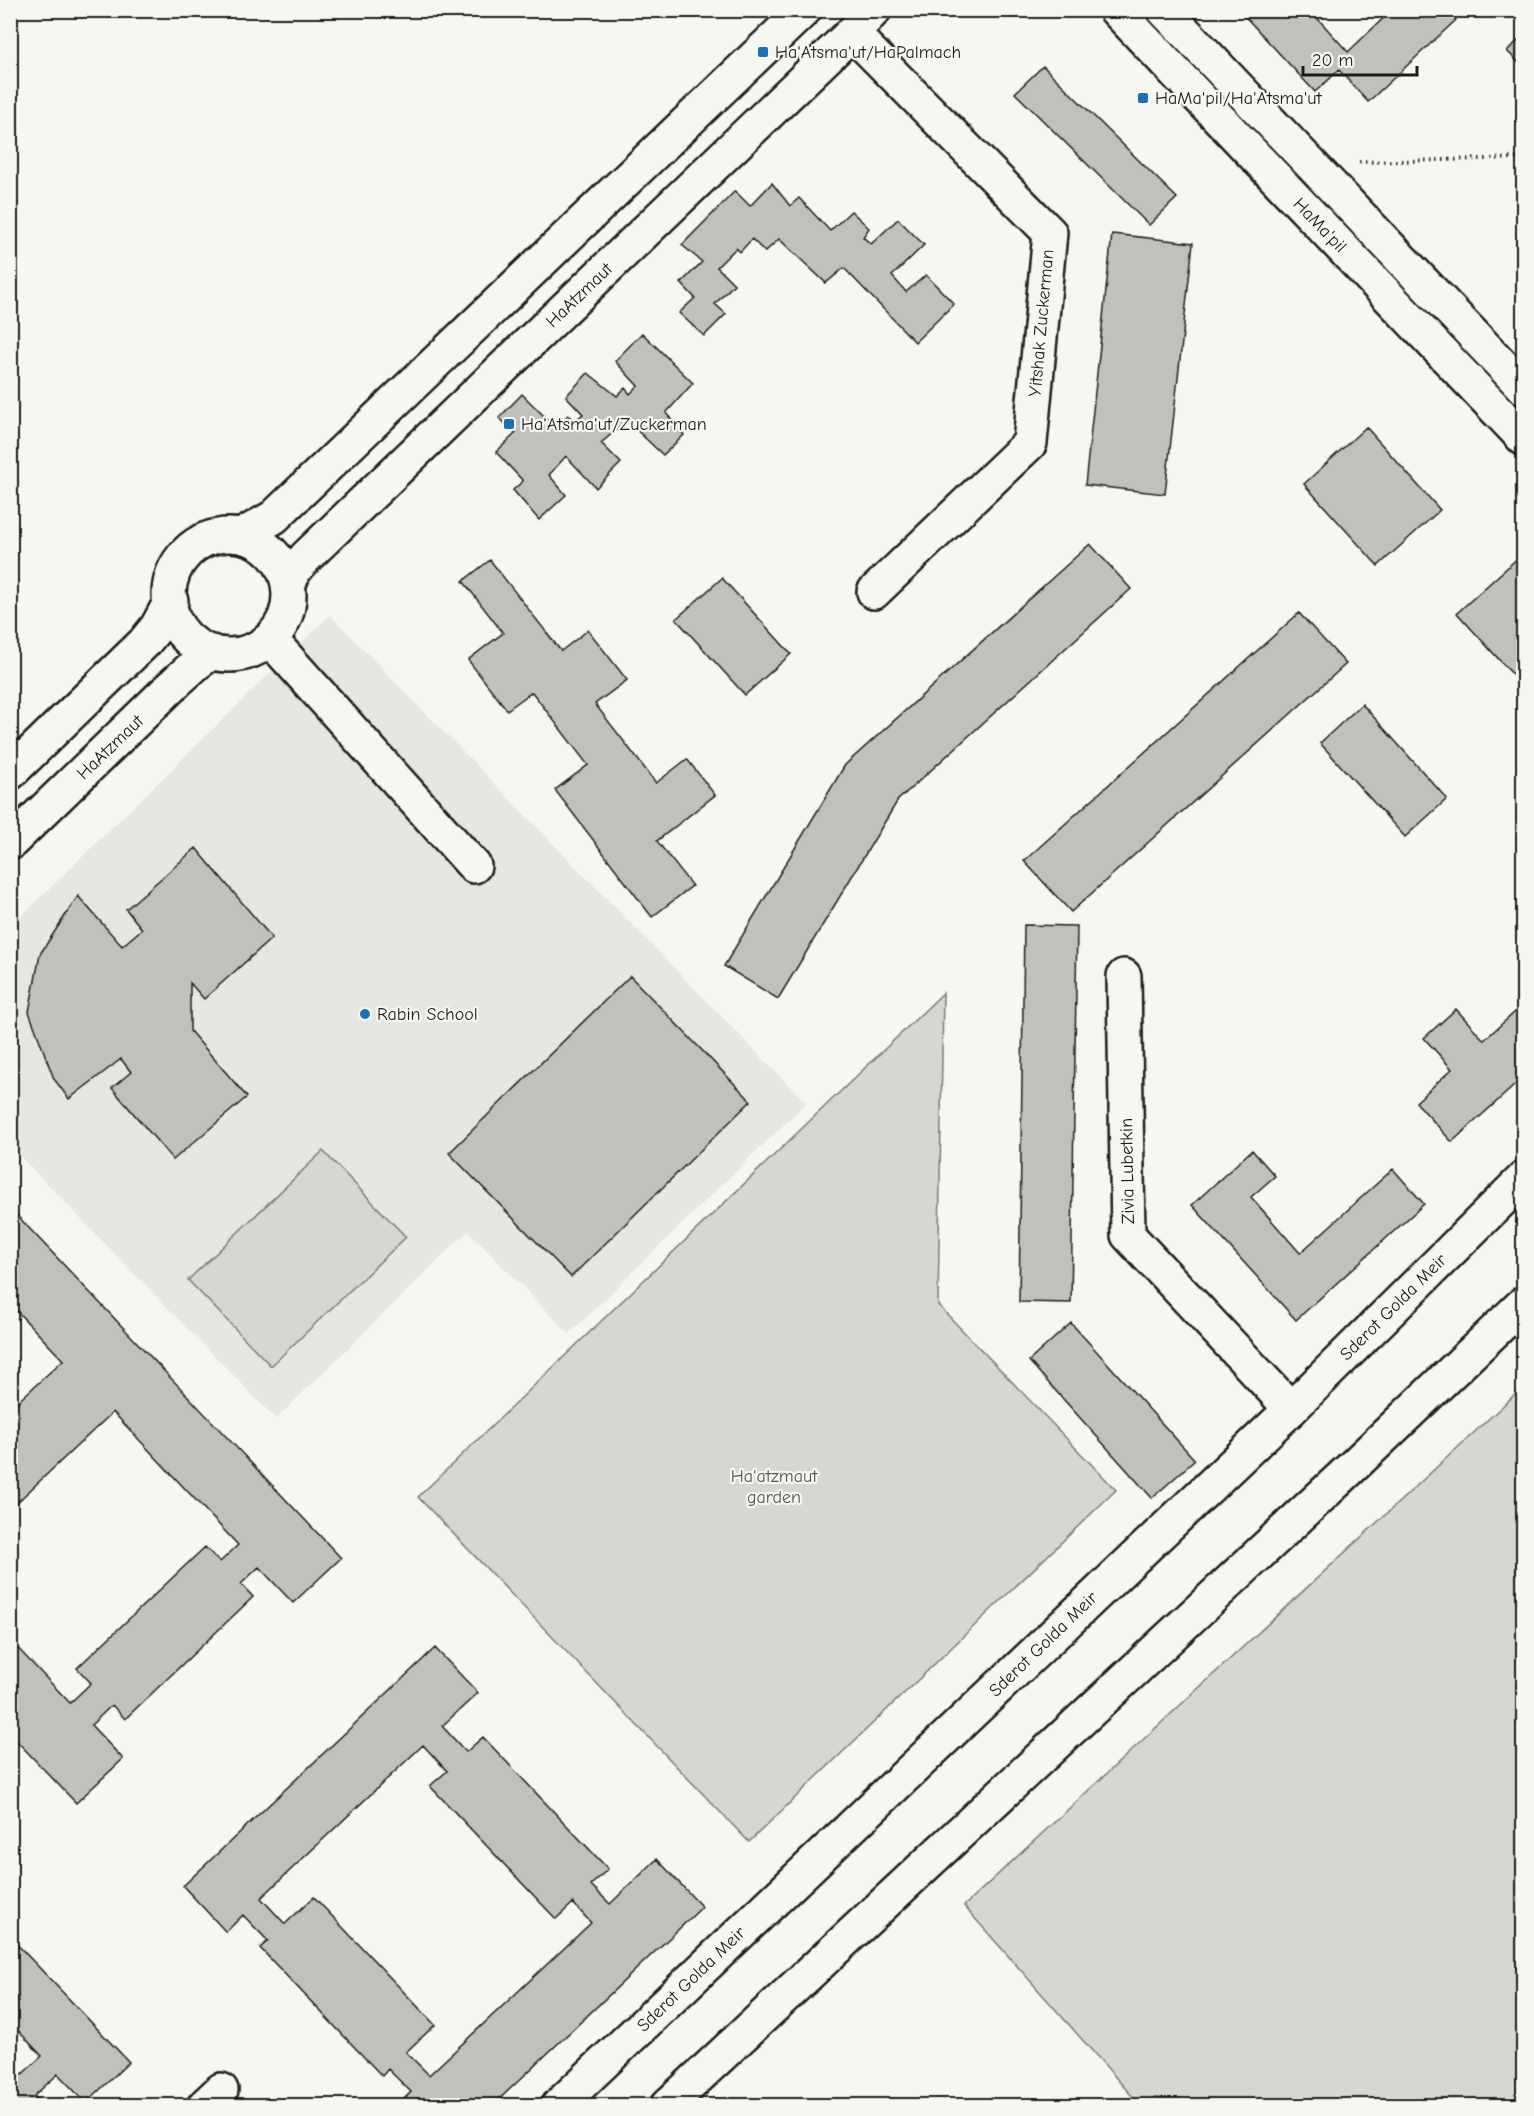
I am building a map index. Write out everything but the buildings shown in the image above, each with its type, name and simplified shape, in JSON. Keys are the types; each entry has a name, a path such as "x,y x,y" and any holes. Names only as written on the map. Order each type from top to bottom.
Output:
{"street":[{"path":"241,536 259,528 274,517 804,10"},
{"name":"HaMa'pil","path":"1116,10 1524,439"},
{"name":"HaMa'pil","path":"1164,10 1524,388"},
{"name":"HaAtzmaut","path":"289,584 294,572 306,557 863,22"},
{"name":"Yitshak Zuckerman","path":"863,22 1050,233 1030,443 874,592"},
{"path":"237,535 255,540 271,551 282,566 289,584 289,604 283,623 270,639 253,650 232,655 212,652 194,643 179,628 171,609 170,588 175,570 185,554 200,542 217,536 237,535"},
{"path":"10,773 144,643 157,627 171,601"},
{"path":"270,639 474,866"},
{"name":"HaAtzmaut","path":"10,843 184,675 212,652"},
{"name":"Zivia Lubetkin","path":"1124,976 1128,1235 1291,1409"},
{"name":"Sderot Golda Meir","path":"558,2106 1291,1409 1524,1178"},
{"path":"667,2106 1339,1479 1524,1303"}],"path":[{"path":"1310,164 1524,158"}],"shaded area":[{"name":"Rabin School","path":"330,615 806,1103 569,1334 468,1231 276,1419 11,1147 11,926"}],"green space":[{"name":"Ha'atzmaut garden","path":"943,993 938,1305 1116,1490 749,1842 418,1497"},
{"path":"323,1151 406,1237 271,1366 188,1280"},
{"path":"1523,1387 1523,2105 1140,2105 964,1906"}],"place":[{"name":"Ha'Atsma'ut/HaPalmach","path":"763,52"},
{"name":"HaMa'pil/Ha'Atsma'ut","path":"1143,98"},
{"name":"Ha'Atsma'ut/Zuckerman","path":"509,424"},
{"name":"Rabin School","path":"365,1014"}]}
